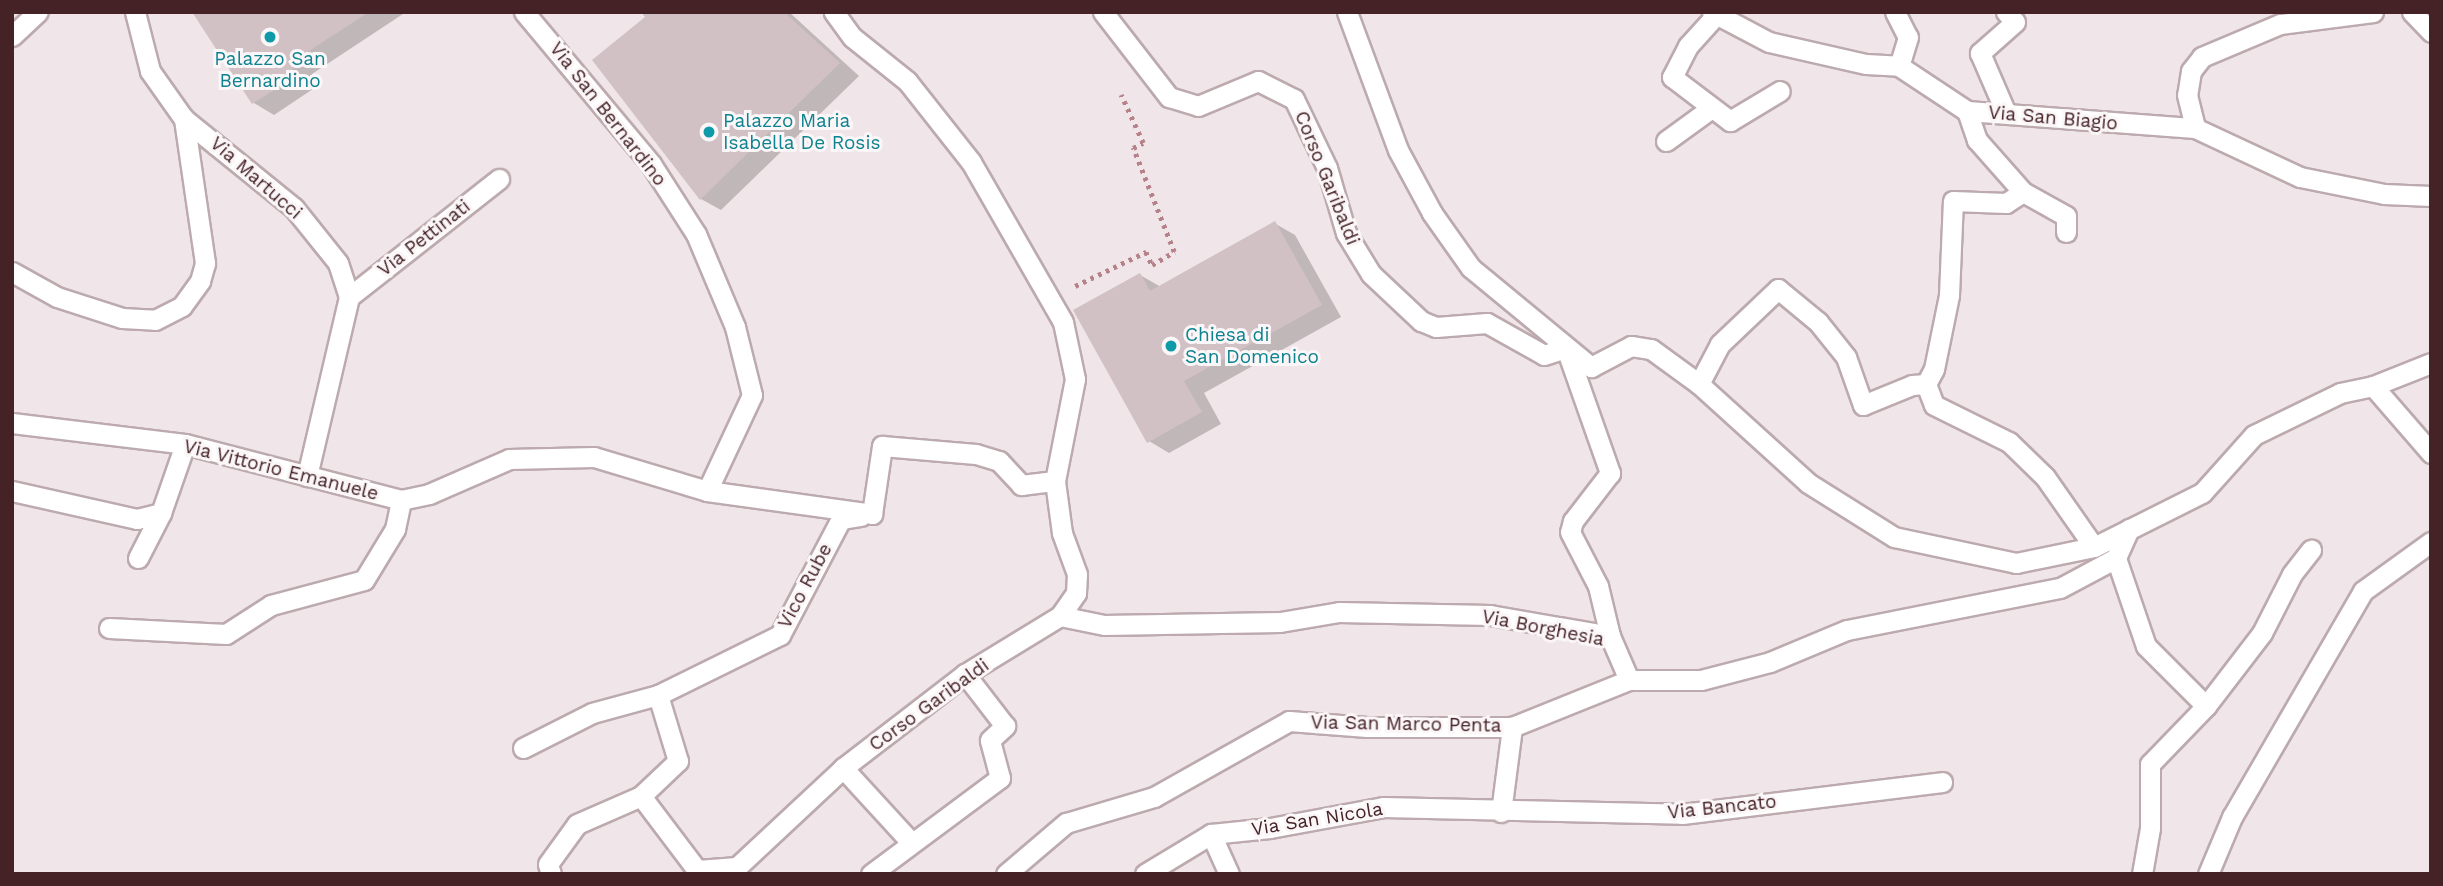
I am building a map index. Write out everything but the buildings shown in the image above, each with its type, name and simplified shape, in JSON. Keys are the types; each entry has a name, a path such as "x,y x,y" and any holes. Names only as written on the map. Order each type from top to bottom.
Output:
{"street":[{"path":"12,36 38,12"},
{"name":"Via San Bernardino","path":"524,12 651,164 696,234 735,327 752,395 707,491"},
{"name":"Corso Garibaldi","path":"736,870 843,768 965,674 1060,616 1076,593 1077,574 1062,533 1055,481 1075,379 1063,322 998,203 963,151 907,81 852,37 834,12"},
{"name":"Corso Garibaldi","path":"1103,12 1169,97 1198,106 1258,80 1294,99 1326,169 1346,233 1371,274 1395,301 1421,321 1436,327 1487,323 1544,355 1566,348"},
{"path":"1347,12 1398,150 1432,213 1471,268 1591,367 1631,346 1651,349 1699,384 1808,483 1894,537 2017,563 2094,547 2202,493 2254,435 2340,393 2373,386 2431,363"},
{"path":"1780,91 1730,121 1710,109 1672,77 1688,46 1714,14 1769,42 1866,64 1899,66 1908,37 1895,12"},
{"path":"2006,12 2015,22 1980,53 2006,114"},
{"path":"2372,12 2280,24 2202,57 2190,71 2187,95 2195,128 2300,177 2384,194 2431,195"},
{"path":"2412,12 2431,32"},
{"name":"Via Martucci","path":"135,16 150,71 184,119 294,208 338,264 349,297"},
{"name":"Via San Biagio","path":"1899,66 1967,111 2195,128"},
{"path":"1666,141 1710,109"},
{"path":"1967,111 1977,140 2024,192 2066,216 2066,232"},
{"path":"12,272 57,297 122,318 155,320 182,306 200,281 205,263 184,119"},
{"name":"Via Pettinati","path":"349,297 499,179"},
{"path":"2024,192 2006,203 1953,201 1949,295 1934,369 1926,384 1934,405 2009,442 2045,477 2094,547"},
{"path":"1699,384 1720,344 1778,289 1818,322 1846,356 1863,405 1912,385 1926,384"},
{"path":"307,476 349,297"},
{"path":"1566,348 1610,473 1573,521 1570,532 1598,586 1610,636"},
{"path":"2373,386 2431,453"},
{"name":"Via Vittorio Emanuele","path":"12,423 185,444 401,500 429,494 509,459 594,457 707,491 872,514"},
{"path":"138,558 161,513 185,444"},
{"path":"872,514 882,446 976,454 999,461 1021,485 1055,481"},
{"path":"12,491 137,519 161,513"},
{"path":"109,628 226,634 271,606 364,580 396,528 401,500"},
{"name":"Vico Rube","path":"523,748 592,713 658,695 780,635 841,519 872,514"},
{"path":"1629,680 1701,680 1770,662 1847,630 2060,588 2116,558 2129,528"},
{"path":"2208,874 2232,817 2363,591 2431,542"},
{"path":"2141,874 2150,828 2150,764 2206,706 2262,633 2292,574 2311,551"},
{"path":"2116,558 2146,646 2206,706"},
{"name":"Via Borghesia","path":"1060,616 1104,625 1279,622 1339,612 1490,615 1610,636 1629,680"},
{"path":"871,874 910,841 1000,778 990,740 1005,726 965,674"},
{"name":"Via San Marco Penta","path":"1006,874 1066,823 1154,797 1289,720 1367,727 1512,727 1629,680"},
{"path":"551,874 548,864 577,824 641,796 678,761 658,695"},
{"path":"1501,812 1512,727"},
{"path":"843,768 910,841"},
{"name":"Via Bancato","path":"1501,812 1682,814 1942,782"},
{"path":"641,796 697,870 736,870"},
{"name":"Via San Nicola","path":"1145,874 1211,834 1270,828 1382,807 1501,812"},
{"path":"1211,834 1229,874"}],"path":[{"path":"1064,291 1146,253 1152,265 1174,253 1133,148 1143,143 1121,95"}],"place":[{"name":"Palazzo San Bernardino","path":"270,37"},
{"name":"Palazzo Maria Isabella De Rosis","path":"709,132"},
{"name":"Chiesa di San Domenico","path":"1171,346"}]}
